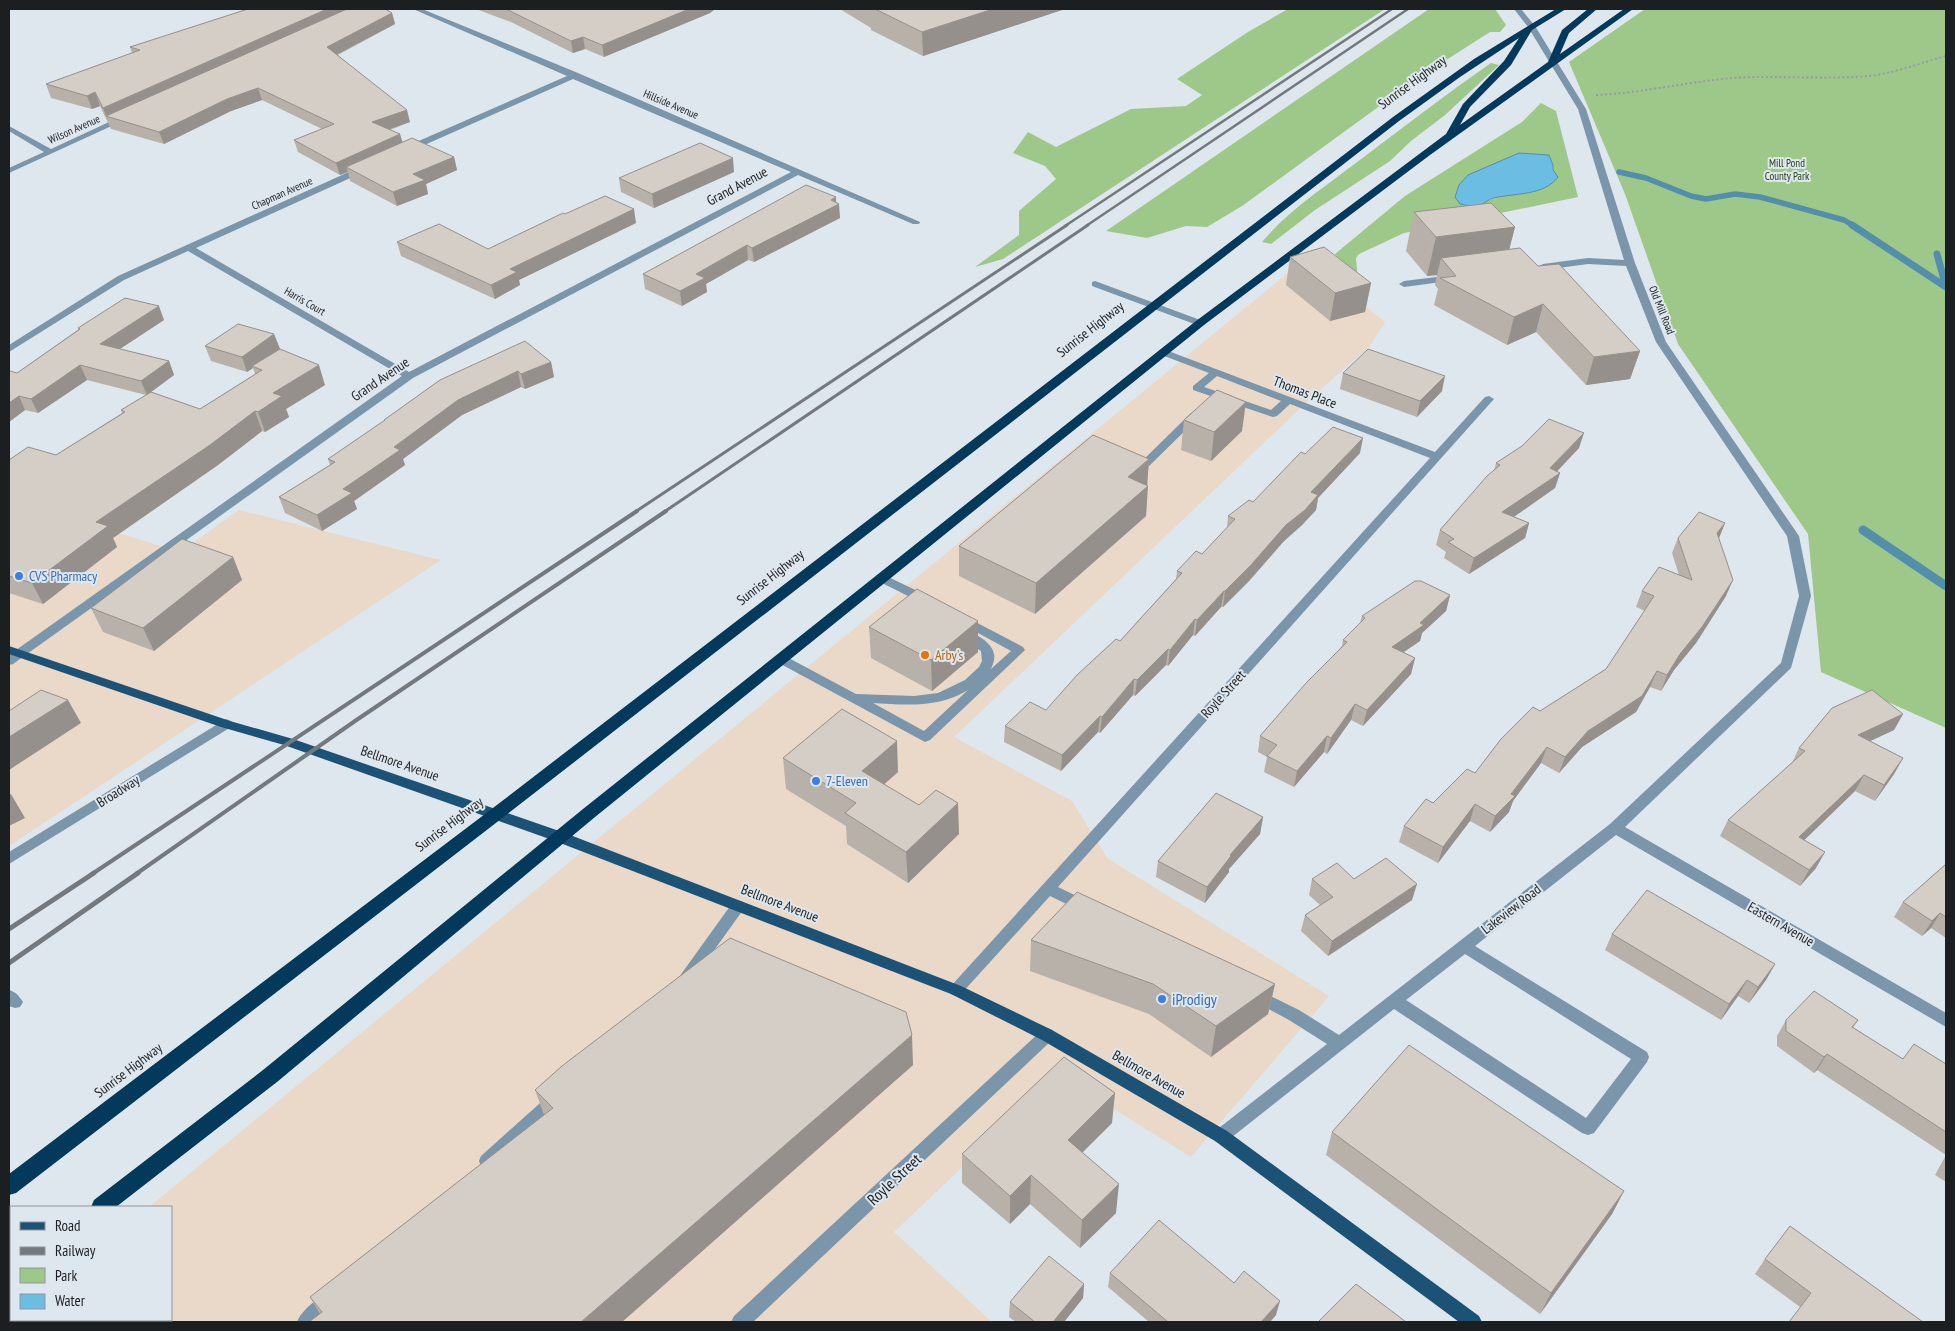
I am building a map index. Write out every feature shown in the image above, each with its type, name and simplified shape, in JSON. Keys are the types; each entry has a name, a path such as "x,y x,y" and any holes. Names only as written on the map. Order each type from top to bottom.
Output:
{"highway":[{"name":"Sunrise Highway","path":"9,1186 495,815 1396,119 1446,82 1531,26 1562,9"},
{"path":"1552,62 1566,32 1593,9"},
{"path":"102,1206 270,1076 560,837 1163,352 1446,139 1629,9"},
{"path":"1446,139 1466,106 1508,63 1531,26"}],"main road":[{"name":"Bellmore Avenue","path":"12,654 226,724 288,742 560,837 956,990 1047,1035 1221,1136 1473,1322"}],"street":[{"name":"Hillside Avenue","path":"418,9 916,222"},
{"name":"Old Mill Road","path":"1517,9 1531,26 1582,109 1630,263 1661,342 1793,536 1805,596 1787,666"},
{"path":"395,155 575,75"},
{"name":"Wilson Avenue","path":"9,171 131,115"},
{"path":"9,128 50,152"},
{"name":"Chapman Avenue","path":"9,349 121,278 377,163"},
{"name":"Grand Avenue","path":"12,654 409,376 798,171"},
{"name":"Harris Court","path":"188,247 409,376"},
{"path":"1529,269 1588,261 1630,263"},
{"path":"1404,284 1462,277"},
{"path":"1095,284 1200,323"},
{"name":"Thomas Place","path":"1163,352 1437,457"},
{"path":"1216,372 1197,388 1210,401 1272,414 1288,400"},
{"name":"Royle Street","path":"956,990 1490,399"},
{"path":"1141,468 1210,401"},
{"path":"882,578 935,604"},
{"path":"780,659 925,737 1019,650 952,614"},
{"path":"852,698 910,701 936,699 955,692 982,675 988,662 988,654 983,646 954,629"},
{"name":"Lakeview Road","path":"1221,1136 1615,828 1787,666"},
{"name":"Broadway","path":"9,859 226,724"},
{"name":"Eastern Avenue","path":"1615,828 1946,1021"},
{"path":"1048,888 1101,915"},
{"path":"679,988 738,906"},
{"path":"1394,1001 1588,1128 1641,1056 1464,946"},
{"path":"1242,988 1294,1015 1340,1044"},
{"name":"Royle Street","path":"740,1322 1047,1035"},
{"path":"474,1172 562,1093"},
{"path":"306,1322 343,1290"}],"path":[{"path":"1571,91 1607,96 1727,79 1810,79 1871,76 1946,56"}],"shaded area":[{"path":"1305,259 1385,322 1370,346 1311,398 954,737 1072,801 1107,858 1329,996 1191,1157 1059,1075 894,1232 992,1322 9,1322 172,1321 172,1206 150,1206"},
{"path":"9,499 180,552 239,510 441,560 9,846"}],"green space":[{"path":"1288,9 1385,9 1003,259 975,267 1019,235 1019,211 1056,179 1045,166 1013,153 1028,132 1056,147 1131,109 1186,106 1202,95 1177,79 1248,32"},
{"path":"1429,9 1495,9 1506,25 1500,32 1490,32 1418,78 1242,206 1207,227 1186,226 1147,238 1106,231"},
{"name":"Mill Pond County Park","path":"1645,9 1946,9 1946,728 1821,672 1808,534 1678,344 1625,194 1569,62"},
{"path":"1491,63 1499,65 1445,115 1411,141 1390,161 1315,210 1271,244 1262,242 1272,230 1307,200"},
{"path":"1541,103 1556,111 1578,197 1404,233 1359,254 1356,258 1358,282 1335,254 1405,196 1522,122","holes":["1519,153 1528,154 1553,165 1546,187 1503,196 1479,205 1494,165"]}],"water":[{"path":"1519,153 1549,155 1553,170 1558,177 1545,188 1537,191 1490,199 1478,206 1460,204 1455,197 1459,185 1468,175"}],"building":[{"path":"248,9 327,9 103,108 95,92 87,96 46,84 140,50 130,47"},
{"path":"347,9 385,9 392,13 327,47 407,110 372,122 400,134 336,163 294,140 334,124 258,88 227,99 159,132 106,116"},
{"path":"506,9 689,9 602,45 583,37 571,41"},
{"path":"875,9 993,9 922,32"},
{"path":"412,138 454,157 413,174 425,180 393,192 346,167"},
{"path":"700,143 733,158 652,194 619,178"},
{"path":"806,185 836,197 831,200 839,204 752,248 747,245 696,274 705,278 680,291 643,274"},
{"path":"605,196 634,209 510,269 517,272 491,285 397,242 439,224 488,249 563,213 565,214"},
{"path":"1491,203 1515,227 1436,237 1414,212"},
{"path":"1324,247 1371,283 1335,293 1290,257"},
{"path":"1520,248 1538,266 1559,264 1640,351 1594,357 1543,304 1514,317 1440,278 1456,276 1441,258"},
{"path":"125,298 159,306 100,344 169,361 141,381 80,365 31,399 19,396 9,403 10,371 17,373 80,329 78,328"},
{"path":"238,324 274,334 242,357 205,346"},
{"path":"525,341 551,362 521,374 518,371 458,400 394,447 400,450 343,489 352,493 317,515 279,497 335,462 328,459 440,380"},
{"path":"280,349 319,365 273,393 282,396 258,412 255,411 210,445 96,522 108,526 32,583 9,576 9,460 28,447 56,455 125,412 121,410 151,392 200,409 262,370 252,366"},
{"path":"1368,349 1445,376 1420,401 1343,373"},
{"path":"1217,390 1246,402 1214,432 1184,420"},
{"path":"1549,419 1584,433 1550,468 1560,473 1502,512 1529,523 1474,558 1448,542 1454,539 1440,530 1487,476 1500,465 1496,463 1522,446"},
{"path":"1333,427 1363,438 1311,492 1318,495 1305,510 1286,525 1251,565 1197,620 1195,619 1170,650 1168,649 1137,680 1134,679 1102,717 1100,716 1062,755 1005,726 1030,702 1046,710 1077,675 1116,639 1120,641 1182,573 1177,571 1196,551 1202,554 1235,519 1228,516 1249,500 1253,502 1301,452 1305,454"},
{"path":"1093,435 1149,459 1128,477 1148,486 1036,583 959,546"},
{"path":"1699,512 1725,523 1717,533 1733,580 1667,675 1657,671 1642,696 1588,731 1565,757 1547,747 1511,794 1515,796 1495,816 1475,804 1443,847 1404,826 1426,799 1433,803 1467,769 1475,773 1501,739 1533,707 1540,711 1606,669 1654,596 1642,591 1659,567 1692,580 1678,538"},
{"path":"182,539 233,557 143,628 91,608"},
{"path":"1415,581 1421,581 1450,595 1420,623 1424,625 1392,647 1415,658 1367,710 1355,704 1331,738 1327,736 1297,771 1267,756 1277,745 1260,736 1307,682 1347,642 1343,640 1365,618 1362,616"},
{"path":"917,589 978,621 931,660 869,627"},
{"path":"41,690 68,700 9,737 9,711"},
{"path":"1872,690 1903,714 1858,735 1903,758 1884,785 1864,775 1799,837 1825,852 1809,870 1728,820 1805,751 1799,748 1832,708"},
{"path":"842,709 897,741 862,771 919,805 936,790 958,803 906,852 845,813 856,803 783,758"},
{"path":"1216,793 1263,817 1230,855 1207,887 1158,861"},
{"path":"1386,858 1417,884 1332,941 1305,915 1333,897 1312,879 1337,863 1354,879"},
{"path":"1946,864 1946,917 1940,913 1932,921 1903,902"},
{"path":"1647,890 1775,964 1758,987 1747,980 1729,1004 1612,934"},
{"path":"1077,892 1275,984 1216,1026 1153,984 1031,940"},
{"path":"730,938 906,1012 912,1035 581,1322 309,1322 322,1312 310,1297 553,1108 535,1090 562,1066"},
{"path":"1814,991 1858,1020 1852,1027 1903,1059 1914,1044 1946,1064 1946,1132 1827,1054 1824,1057 1786,1031 1786,1020"},
{"path":"1409,1045 1624,1191 1551,1293 1332,1132"},
{"path":"1064,1057 1115,1093 1068,1140 1119,1184 1082,1220 1031,1175 1010,1196 962,1154"},
{"path":"1159,1220 1234,1283 1244,1271 1280,1301 1261,1322 1168,1322 1110,1273"},
{"path":"1790,1226 1923,1322 1789,1322 1811,1293 1765,1259"},
{"path":"1049,1256 1084,1284 1053,1322 1035,1322 1010,1302"},
{"path":"1356,1284 1406,1322 1318,1322"}],"waterway":[{"path":"1619,172 1646,178 1691,196 1706,199 1735,194 1760,197 1844,220 1854,226"},
{"path":"1852,225 1946,287 1937,254"},
{"path":"1863,530 1946,586"}],"railway":[{"path":"1065,226 1392,9"},
{"path":"1086,226 1408,9"},
{"path":"635,512 1067,225"},
{"path":"664,512 1088,225"},
{"path":"92,874 637,511"},
{"path":"136,874 355,721 666,511"},
{"path":"9,929 94,873"},
{"path":"9,963 138,873"}],"place":[{"name":"CVS Pharmacy","path":"19,576"},
{"name":"Arby's","path":"925,655"},
{"name":"7-Eleven","path":"816,781"},
{"name":"iProdigy","path":"1162,999"}]}
